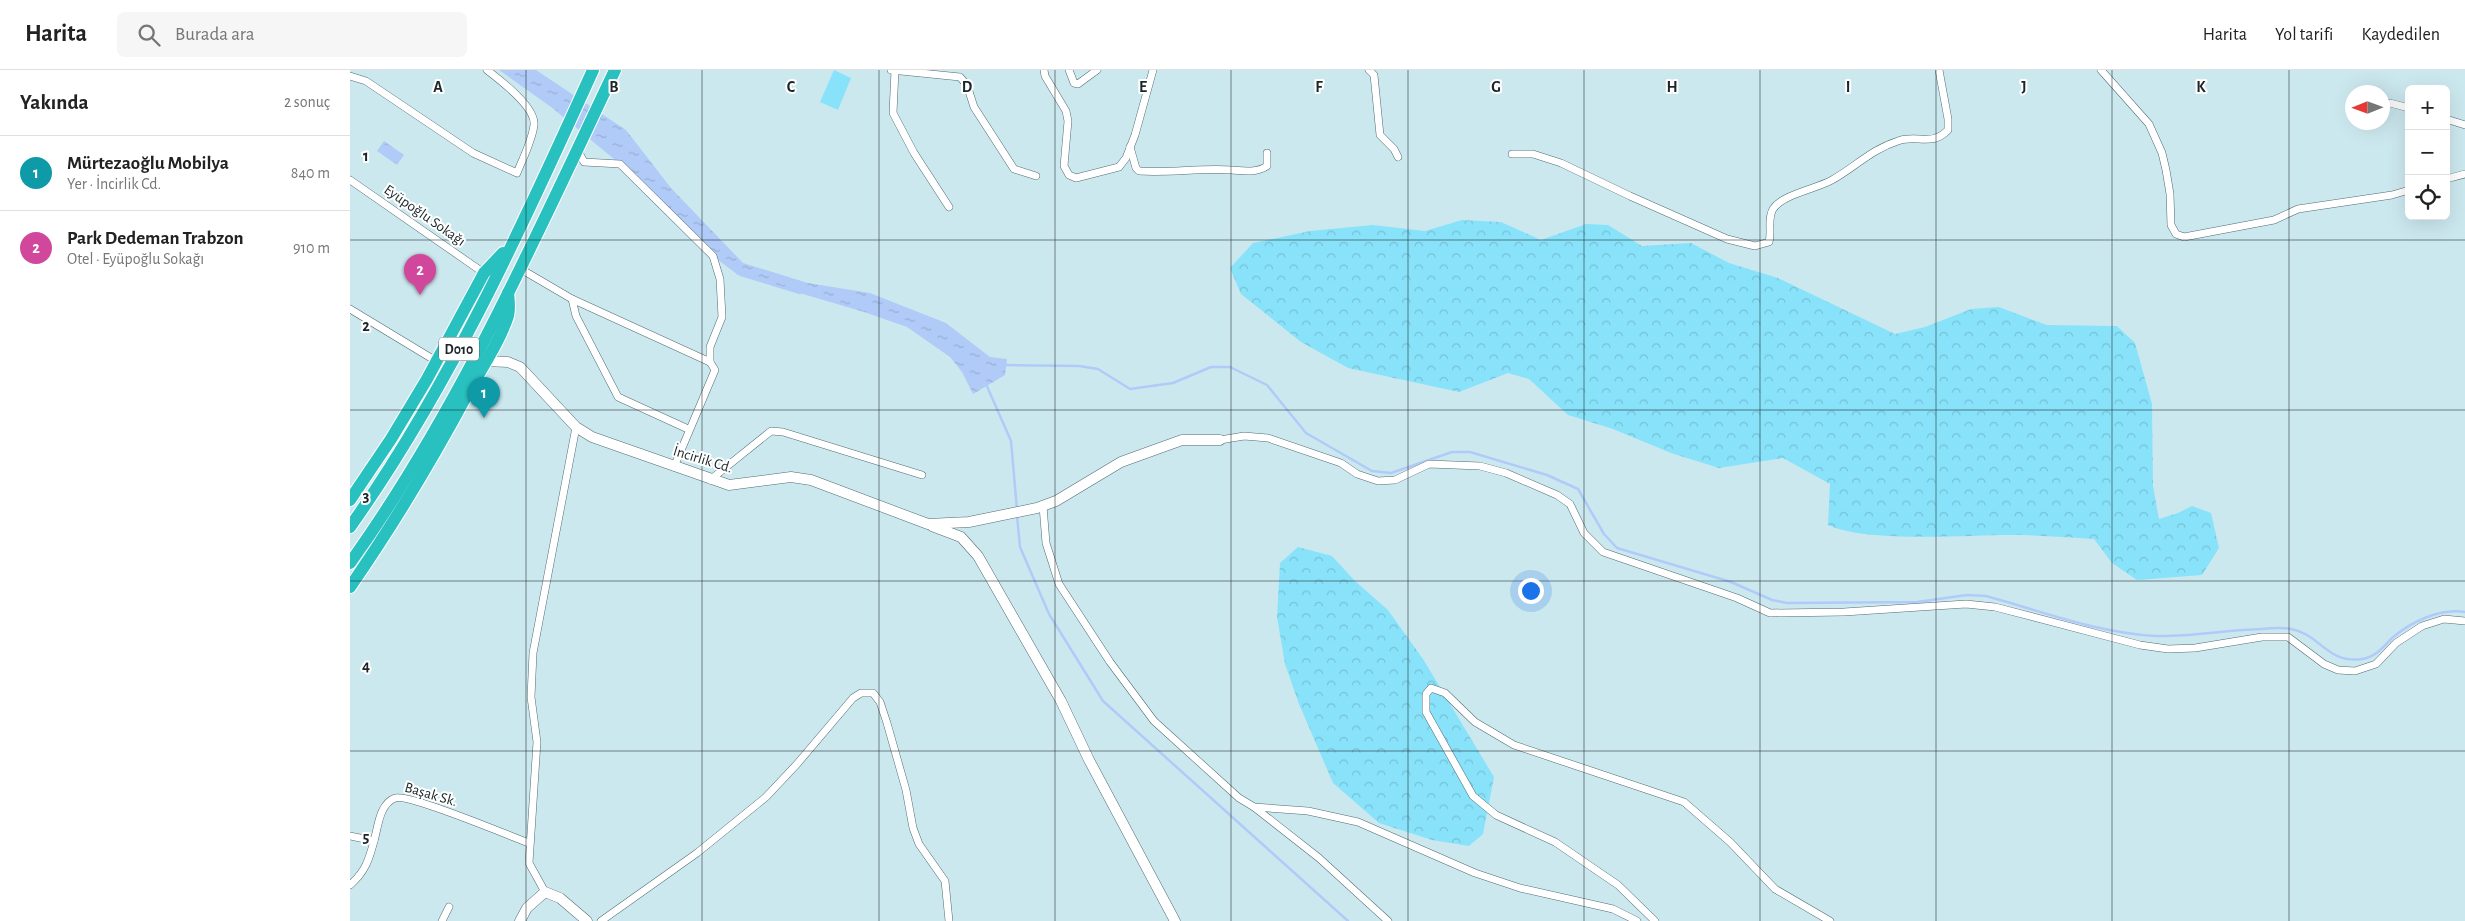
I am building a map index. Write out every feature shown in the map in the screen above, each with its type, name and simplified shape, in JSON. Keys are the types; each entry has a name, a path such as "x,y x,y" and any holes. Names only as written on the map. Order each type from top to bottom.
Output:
{"highway":[{"name":"D010","path":"350,527 381,484 436,390 513,242 593,70"},
{"path":"350,562 415,467 463,380 570,166 615,70"},
{"path":"350,500 391,439 484,273 513,242"},
{"path":"350,587 378,547 442,441 486,361 508,316 510,304 508,291"}],"street":[{"path":"350,76 366,81 473,153 517,173 534,124 533,118 520,99 487,70"},
{"path":"891,70 960,77 967,85 974,107 1014,169 1036,176"},
{"path":"895,70 893,113 914,153 949,207"},
{"path":"1044,70 1066,111 1068,121 1064,166 1069,175 1076,178 1118,167 1130,146 1153,70"},
{"path":"1069,70 1074,83 1078,84 1097,70"},
{"path":"1369,70 1374,75 1380,135 1394,149 1398,157"},
{"path":"1512,154 1533,154 1561,163 1709,232 1745,244 1764,245 1769,242 1771,236 1770,217 1774,207 1782,201 1832,180 1872,152 1899,140 1931,140 1942,137 1948,130 1948,119 1938,70"},
{"path":"2101,70 2149,124 2162,153 2170,194 2171,225 2176,234 2184,237 2274,220 2298,209 2392,195 2405,191"},
{"path":"2390,102 2405,107"},
{"path":"2450,120 2465,125"},
{"path":"1130,146 1136,168 1139,171 1200,168 1244,171 1262,170 1266,166 1267,153"},
{"path":"578,148 577,154 584,162 620,164 713,256 720,279 722,317 710,347 710,362 715,370 688,429 674,466"},
{"path":"2450,178 2465,174"},
{"name":"Eyüpoğlu Sokağı","path":"350,180 484,273"},
{"path":"519,268 572,299 710,362"},
{"path":"572,299 576,316 618,397 688,429"},
{"path":"350,309 436,361"},
{"name":"İncirlik Cd.","path":"486,361 508,362 520,367 576,427 592,437 710,480 729,485 792,477 811,480 928,524 969,522 1040,507 1056,501 1121,462 1182,440 1220,440"},
{"path":"576,427 533,653 531,697 537,742 529,863 545,892 560,898 586,921"},
{"path":"710,480 771,431 783,432 922,475"},
{"path":"1220,440 1244,436 1268,438 1341,463 1358,474 1378,481 1395,480 1429,464 1480,466 1506,473 1552,492 1570,504 1584,533 1603,552 1737,598 1770,613 1844,612 1966,604 1995,607 2140,644 2168,649 2195,648 2262,637 2288,637 2324,664 2338,670 2355,671 2376,664 2396,643 2422,626 2444,619 2465,621"},
{"path":"1040,507 1046,542 1059,584 1110,662 1154,721 1239,798 1254,807 1319,858 1388,921"},
{"path":"928,524 961,537 978,556 1061,700 1089,760 1176,921"},
{"path":"1655,921 1618,884 1563,847 1496,815 1473,796 1426,712 1426,694 1431,688 1445,693 1475,722 1514,745 1684,802 1730,842 1775,889 1830,921"},
{"path":"601,921 697,853 766,797 797,764 852,698 861,693 873,693 880,702 906,790 913,828 919,844 945,881 949,921"},
{"name":"Başak Sk.","path":"374,842 382,809 393,798 399,797 419,802 529,843"},
{"path":"1254,807 1308,811 1358,822 1476,873 1520,888 1613,909 1637,921"},
{"path":"350,836 374,842 368,863 360,876 350,885"},
{"path":"520,921 527,908 545,892"},
{"path":"442,921 449,906"}],"green space":[{"path":"834,70 851,78 838,110 820,102"},
{"path":"1462,220 1501,222 1541,240 1586,224 1608,225 1642,246 1691,243 1729,263 1778,278 1895,334 1925,327 1971,309 1999,307 2047,325 2117,326 2135,343 2152,404 2153,486 2159,519 2192,506 2211,513 2219,548 2202,575 2137,580 2112,563 2094,539 2020,535 1916,537 1845,531 1828,525 1830,484 1783,458 1719,468 1671,453 1613,429 1568,415 1529,379 1508,373 1459,392 1348,368 1301,342 1241,294 1230,268 1253,243 1310,231 1373,225 1425,231"},
{"path":"1298,547 1332,556 1355,581 1388,610 1423,659 1494,777 1483,834 1469,846 1432,840 1379,823 1333,783 1299,704 1285,664 1277,617 1280,563"}],"water":[{"path":"499,70 536,70 626,130 671,188 743,263 808,283 870,293 946,323 990,357 1007,359 1005,375 973,394 962,372 950,357 907,327 864,312 738,275 713,256 620,164 551,107"},
{"path":"384,141 404,155 397,165 377,151"}],"waterway":[{"path":"741,275 800,293"},
{"path":"1005,365 1079,366 1098,369 1130,389 1173,383 1211,367 1230,367 1267,385 1306,433 1372,471 1391,473 1452,452 1470,452 1547,475 1578,489 1604,534 1617,548 1731,582 1772,600 1787,603 1917,602 1967,595 1986,596 2091,626 2134,634 2168,636 2288,628 2309,636 2332,653 2350,659 2362,659 2371,656 2400,632 2435,614 2455,611 2465,612"},
{"path":"986,384 1011,441 1017,510"},
{"path":"1017,516 1020,547 1049,614 1103,701 1348,921"}],"place":[{"name":"Park Dedeman Trabzon","path":"420,295"},
{"name":"Mürtezaoğlu Mobilya","path":"484,418"}]}
